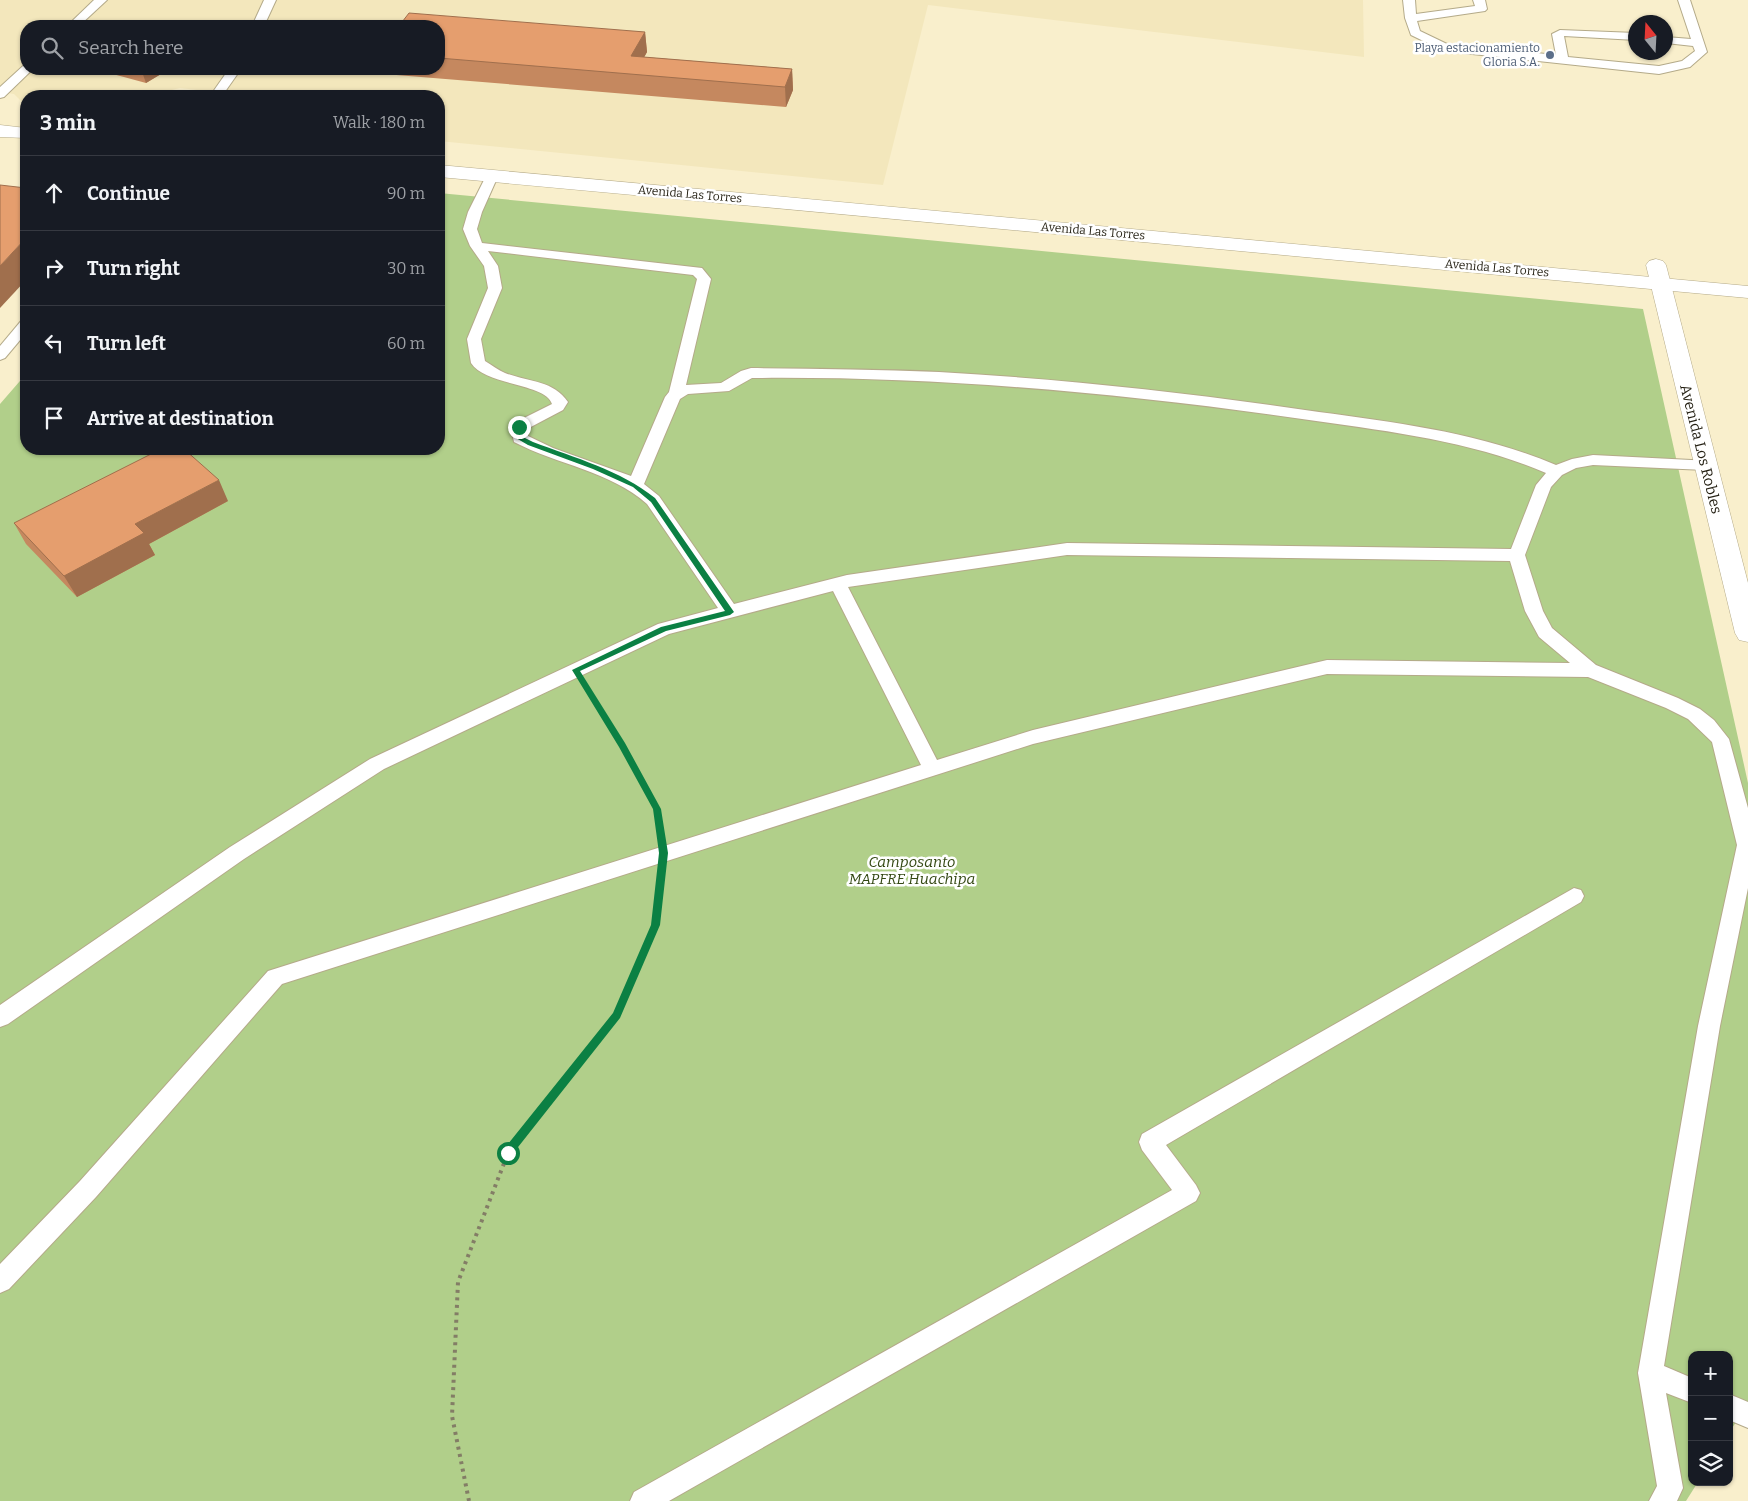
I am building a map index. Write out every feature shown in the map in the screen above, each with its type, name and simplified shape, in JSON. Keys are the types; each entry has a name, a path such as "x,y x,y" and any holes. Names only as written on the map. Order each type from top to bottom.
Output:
{"main road":[{"path":"0,131 20,133"},
{"name":"Avenida Las Torres","path":"445,155 1418,243"},
{"name":"Avenida Las Torres","path":"445,172 1656,269 1748,292"},
{"name":"Avenida Los Robles","path":"1656,269 1748,633"}],"lane":[{"path":"79,20 101,0"},
{"path":"261,0 266,12"},
{"path":"261,20 270,0"},
{"path":"1409,0 1415,33 1444,47 1659,70 1686,64 1700,52 1684,0"},
{"path":"1411,18 1481,8 1479,0"},
{"path":"1563,60 1557,38 1558,34 1564,32 1628,37"},
{"path":"1673,41 1698,43"},
{"path":"0,94 21,75"},
{"path":"220,90 231,75"},
{"path":"492,176 475,212 470,229 476,246 491,266 495,288 474,339 478,363 500,376 540,388 556,396 560,402 558,407 519,427 520,438 530,444 595,468 635,486 653,500 730,612"},
{"path":"476,246 698,272 704,279 677,392 672,397 635,486"},
{"path":"0,355 20,331"},
{"path":"677,392 727,386 751,373 940,377 1072,387 1293,412 1418,432 1513,453 1556,471"},
{"path":"1662,1501 1670,1488 1650,1373 1709,1026 1747,844 1727,760 1720,739 1694,714 1672,703 1590,670 1545,632 1534,611 1517,555 1544,485 1556,471 1572,464 1593,460 1705,465"},
{"path":"0,1017 237,853 377,764 664,629 838,584 1067,549 1517,555"},
{"path":"838,584 932,768"},
{"path":"0,1281 88,1189 275,977 1033,737 1327,667 1590,670"},
{"path":"643,1501 1188,1193 1150,1142 1574,896"},
{"path":"1650,1373 1688,1389"},
{"path":"1733,1409 1748,1415"}],"path":[{"path":"469,1501 452,1416 458,1282 508,1153 617,1015 655,925 664,853 657,809 622,745 576,670"}],"shaded area":[{"path":"0,0 1363,0 1364,57 928,5 883,185 445,142 445,90 197,90 180,88 172,90 20,90 20,100 14,94 0,92"}],"green space":[{"name":"Camposanto MAPFRE Huachipa","path":"445,194 1643,309 1748,783 1748,1403 1733,1427 1733,1351 1688,1351 1688,1486 1695,1486 1686,1501 0,1501 0,404 20,381 20,455 445,455"}],"building":[{"path":"409,13 645,32 631,56 792,69 785,87 445,59 445,20 404,20"},
{"path":"0,185 20,187 20,244 0,266"},
{"path":"149,455 191,455 219,480 135,524 144,533 64,576 14,523"}],"place":[{"name":"Playa estacionamiento Gloria S.A.","path":"1550,55"}],"route":[{"path":"508,1153 617,1015 655,925 664,853 657,809 622,745 576,670 664,629 730,612 653,500 635,486 595,468 530,444 520,438 518,433 519,427"}]}
